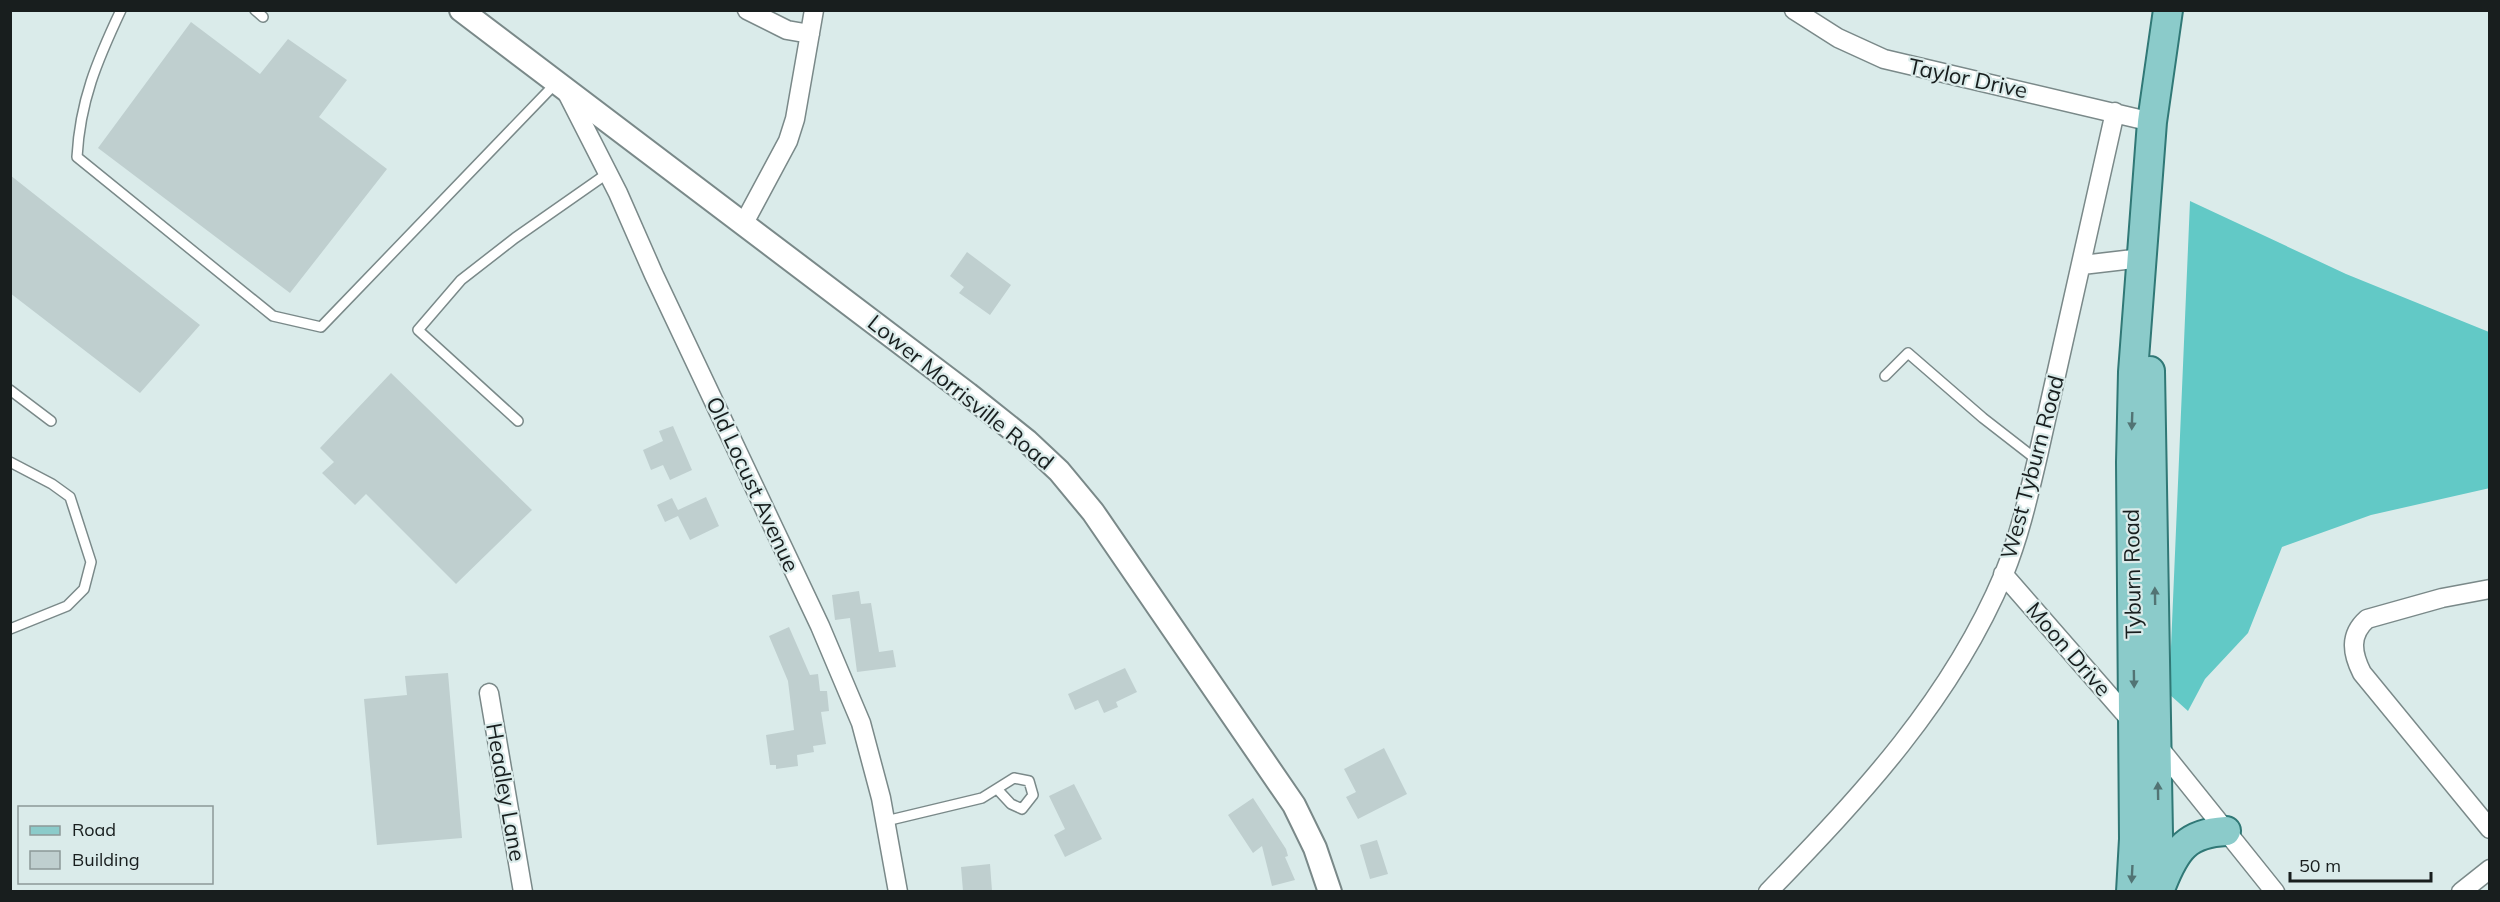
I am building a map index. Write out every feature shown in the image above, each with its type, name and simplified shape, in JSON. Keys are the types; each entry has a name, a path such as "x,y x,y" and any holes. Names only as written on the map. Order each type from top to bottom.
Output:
{"main road":[{"name":"Tyburn Road","path":"2131,891 2134,724 2131,462 2133,372 2152,122 2168,10"},
{"name":"Tyburn Road","path":"2142,258 2154,446 2159,891"},
{"path":"2159,891 2176,853 2188,842 2211,832 2226,831"}],"street":[{"name":"Lower Morrisville Road","path":"461,10 968,394 1027,441 1059,471 1113,539 1294,805 1315,848 1330,891"},
{"path":"747,10 787,30 810,34"},
{"path":"744,223 771,178 788,141 795,119 814,10"},
{"name":"Taylor Drive","path":"1794,10 1838,38 1884,59 2152,122"},
{"name":"Old Locust Avenue","path":"561,87 608,173 820,626 861,723 886,821 898,891"},
{"name":"West Tyburn Road","path":"1768,891 1877,776 1928,709 1952,673 2003,574 2025,509 2115,112"},
{"path":"2082,265 2142,258"},
{"name":"Moon Drive","path":"2003,574 2134,724"},
{"path":"2490,588 2390,611 2367,619 2359,626 2353,638 2353,649 2362,673 2490,829"},
{"name":"Headley Lane","path":"489,693 524,891"},
{"path":"2157,745 2275,891"},
{"path":"2461,891 2490,869"}],"lane":[{"path":"121,10 95,65 79,132 77,157 273,316 321,327 561,87"},
{"path":"255,10 263,17"},
{"path":"518,421 418,330 461,280 515,238 608,173"},
{"path":"1885,376 1908,353 1983,418 2037,459"},
{"path":"10,390 51,421"},
{"path":"10,462 52,484 70,497 90,562 84,589 67,606 10,629"},
{"path":"886,821 981,798 998,790"}],"shaded area":[{"path":"2190,201 2346,274 2489,332 2490,488 2371,515 2282,547 2248,633 2205,679 2188,711 2169,694"}],"building":[{"path":"191,22 260,74 288,39 347,80 319,117 387,169 290,293 98,148"},
{"path":"10,175 200,325 140,393 10,293"},
{"path":"967,252 1011,285 990,315 959,293 964,287 950,276"},
{"path":"391,373 532,510 456,584 366,494 355,505 322,473 334,462 320,448"},
{"path":"673,426 692,470 670,480 663,465 651,470 643,450 663,441 659,431"},
{"path":"706,497 719,526 690,540 678,516 665,522 657,505 672,498 678,510"},
{"path":"859,591 861,604 871,603 879,652 893,650 896,667 857,672 850,618 835,620 832,595"},
{"path":"789,627 810,675 818,674 820,691 827,691 829,711 821,712 826,744 813,746 814,752 797,755 798,766 776,769 776,765 770,765 766,735 794,730 788,681 769,636"},
{"path":"1125,668 1137,692 1116,702 1118,707 1104,713 1098,700 1075,710 1068,694"},
{"path":"448,673 462,838 377,845 364,699 407,695 405,676"},
{"path":"1384,748 1407,794 1358,819 1346,797 1356,792 1344,769"},
{"path":"1074,784 1102,839 1065,857 1054,835 1065,829 1049,796"},
{"path":"1253,798 1286,849 1288,856 1285,857 1295,880 1272,886 1262,846 1253,853 1228,815"},
{"path":"1377,840 1388,874 1370,879 1360,845"},
{"path":"990,864 992,891 963,891 961,867"}]}
